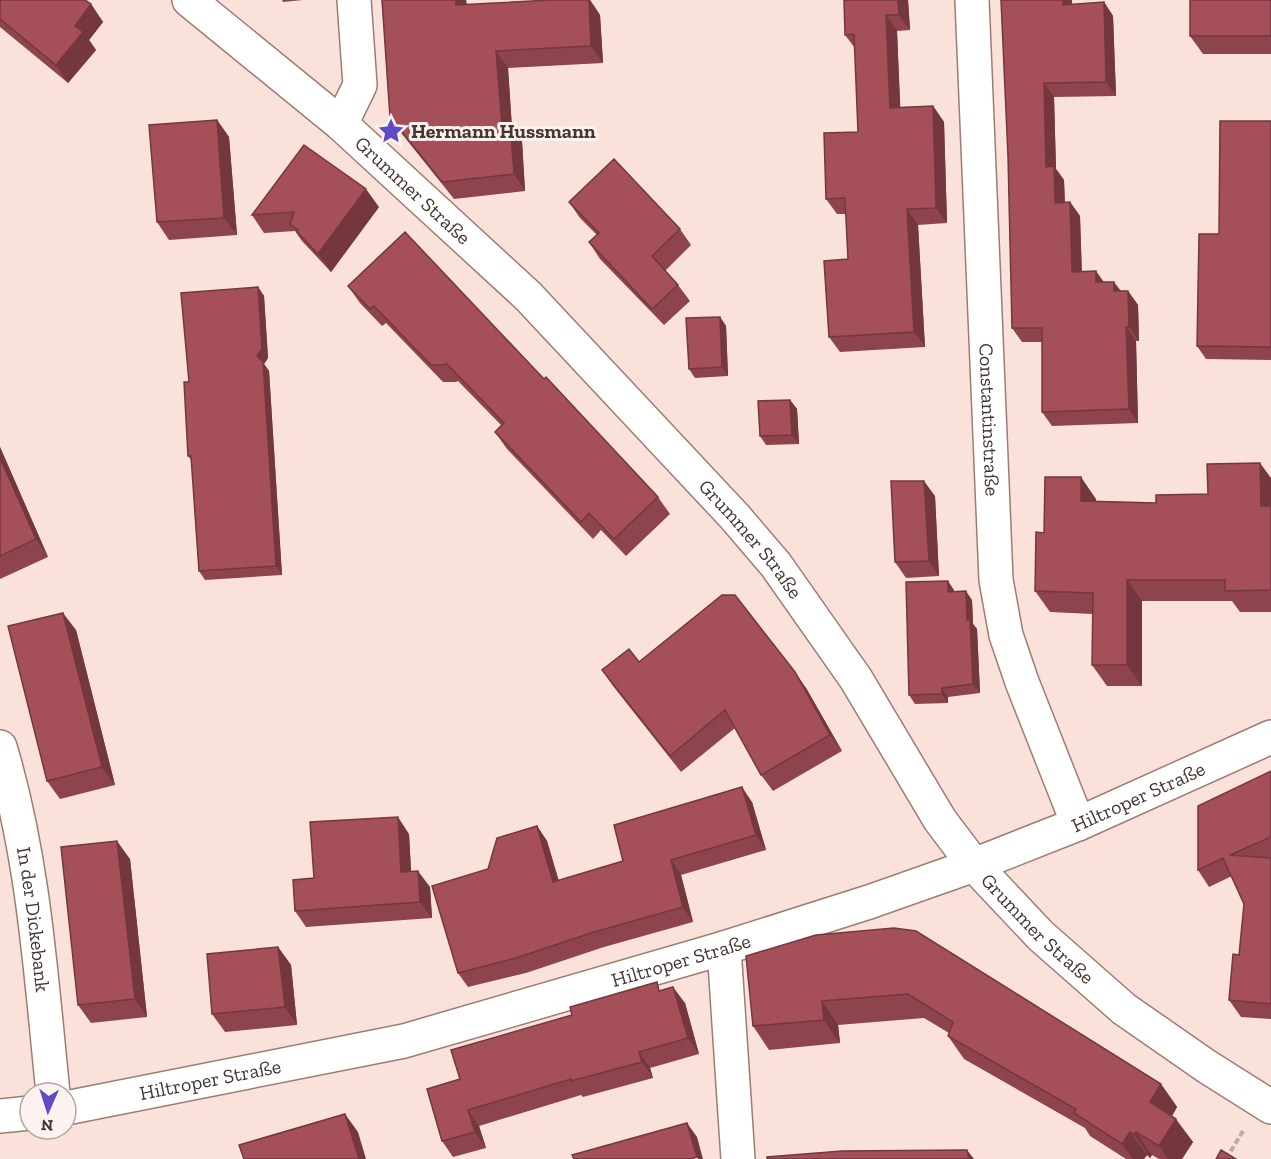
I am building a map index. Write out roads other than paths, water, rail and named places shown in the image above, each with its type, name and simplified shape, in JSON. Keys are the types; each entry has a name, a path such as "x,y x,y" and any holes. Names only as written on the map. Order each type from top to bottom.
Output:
{"street":[{"name":"Grummer Straße","path":"189,0 341,124 528,296 735,517 776,565 856,679 940,820 974,865 1041,936 1124,1009 1206,1066 1271,1107"},
{"path":"341,124 360,85 354,0"},
{"name":"Constantinstraße","path":"972,0 996,580 1006,635 1012,654 1078,824"},
{"name":"Hiltroper Straße","path":"78,1106 404,1041 724,948 869,902 974,865 1078,824 1271,737"},
{"name":"In der Dickebank","path":"0,747 21,834 35,914 52,1081"},
{"path":"724,948 738,1159"},
{"path":"0,1116 18,1114"}],"place":[{"name":"Hermann Hussmann","path":"391,131"}]}
